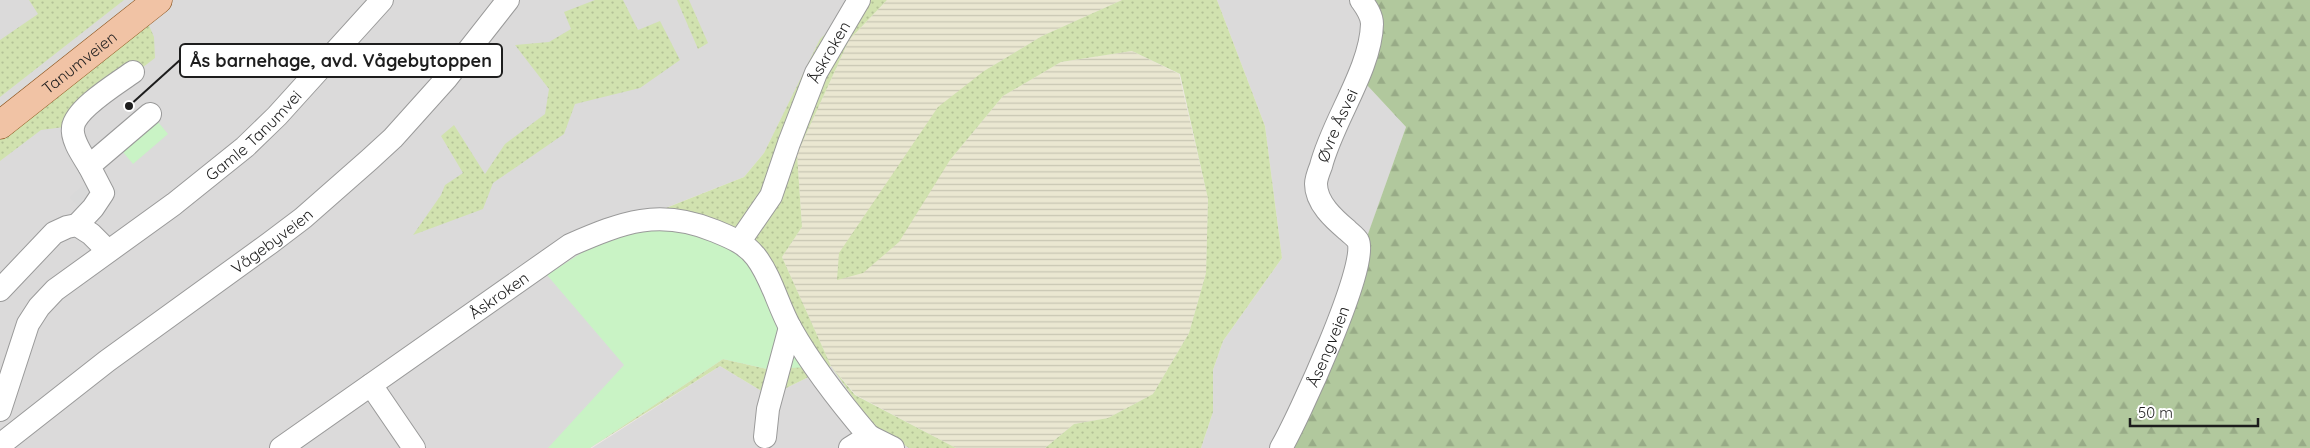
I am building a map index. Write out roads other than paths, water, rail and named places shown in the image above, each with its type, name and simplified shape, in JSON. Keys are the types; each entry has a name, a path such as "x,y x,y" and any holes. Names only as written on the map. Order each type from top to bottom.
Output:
{"main road":[{"name":"Tanumveien","path":"0,125 158,0"}],"street":[{"name":"Gamle Tanumvei","path":"0,410 28,324 39,307 55,290 187,194 245,147 277,116 382,0"},
{"name":"Vågebyveien","path":"0,445 107,361 277,238 369,160 393,138 440,86 508,0"},
{"name":"Åskroken","path":"740,241 772,196 789,143 816,73 859,0"},
{"name":"Øvre Åsvei","path":"1358,240 1332,217 1323,204 1316,184 1324,155 1369,44 1372,22 1362,0"},
{"path":"0,290 54,233 77,225 103,193 74,137 73,127 78,114 133,72"},
{"path":"90,166 150,114"},
{"name":"Åskroken","path":"281,448 570,245 608,228 662,218 700,225 740,241 762,265 790,327 820,375 869,436"},
{"path":"77,225 91,234 108,251"},
{"name":"Åsengveien","path":"1281,448 1294,426 1354,278 1361,252 1358,240"},
{"path":"765,437 768,409 790,327"},
{"path":"371,385 414,448"},
{"path":"850,448 869,436 893,448"}],"place":[{"name":"Ås barnehage, avd. Vågebytoppen","path":"129,106"}]}
